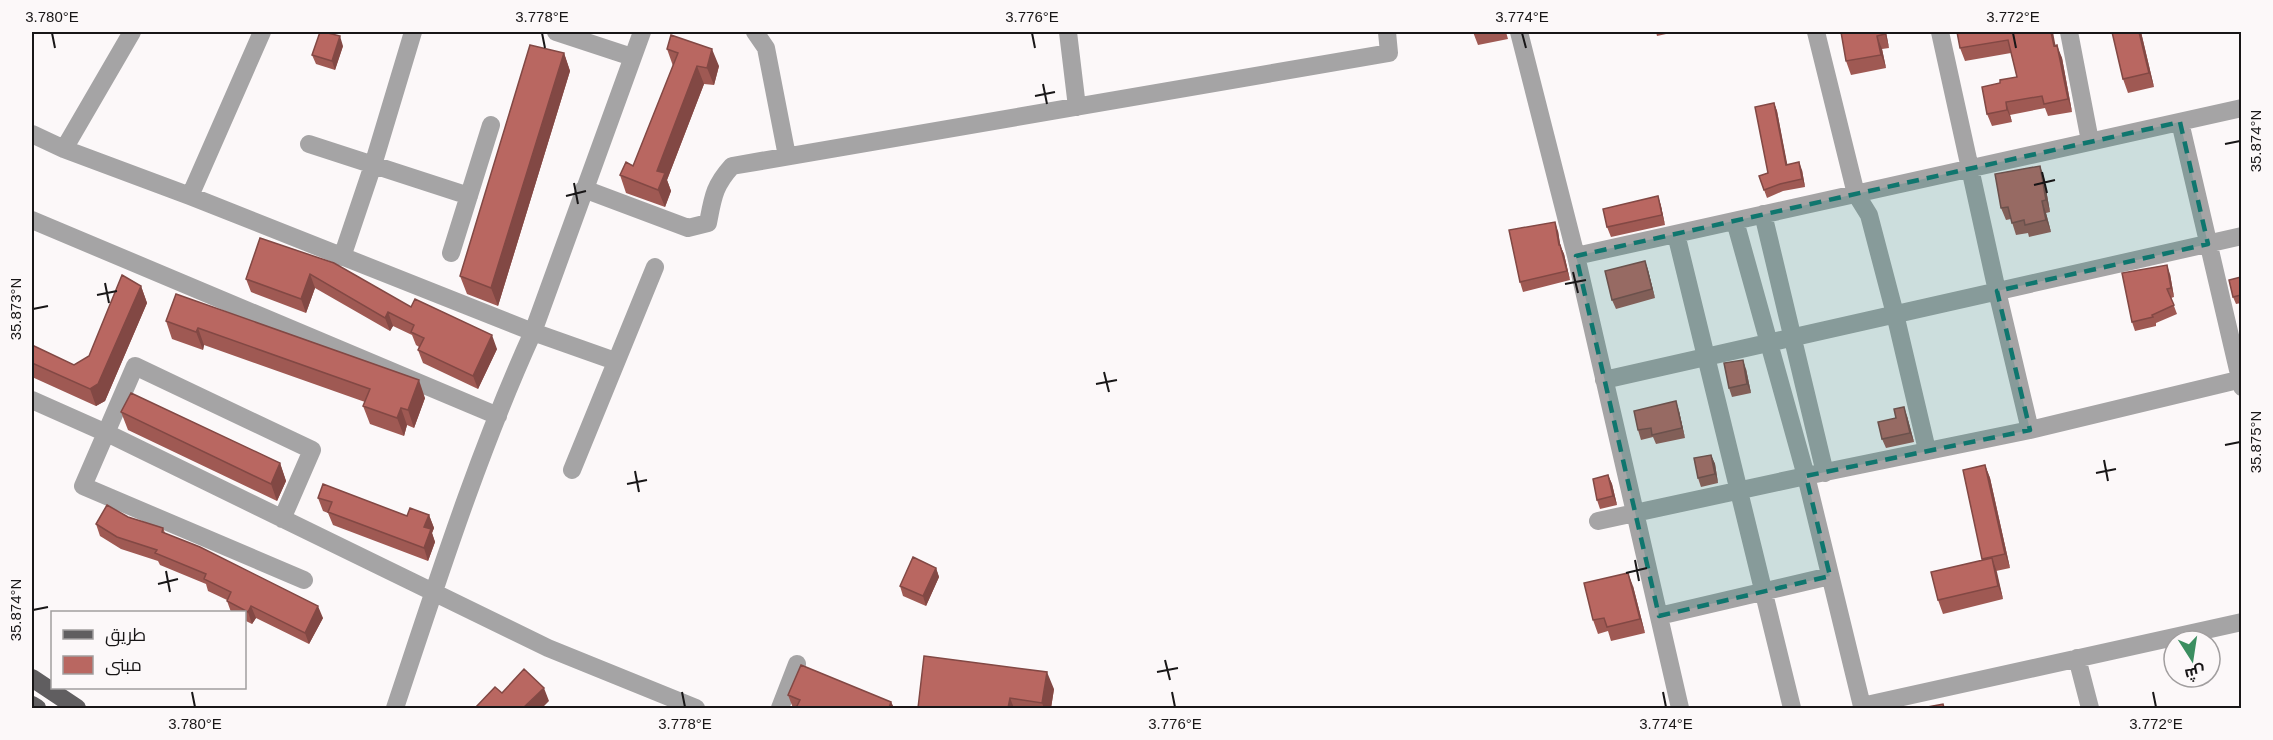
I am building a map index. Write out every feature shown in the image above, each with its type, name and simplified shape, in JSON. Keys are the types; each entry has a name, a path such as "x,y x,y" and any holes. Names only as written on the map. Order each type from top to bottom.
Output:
{"main road":[{"path":"32,678 77,708"},
{"path":"32,705 37,708"}],"street":[{"path":"64,149 132,32"},
{"path":"190,196 262,32"},
{"path":"342,257 373,165 413,32"},
{"path":"556,32 632,57"},
{"path":"395,708 434,592 511,380 533,332 642,32"},
{"path":"754,32 766,48 787,156"},
{"path":"1068,32 1077,106"},
{"path":"584,189 688,228 708,223 718,181 732,166 1389,53 1387,32"},
{"path":"1519,32 1576,256 1680,708"},
{"path":"1816,32 1856,194 1869,215 1927,450"},
{"path":"1940,32 2030,430"},
{"path":"2069,32 2090,141"},
{"path":"1576,256 2241,108"},
{"path":"1598,521 2030,430 2241,382 2180,122"},
{"path":"451,254 491,125"},
{"path":"32,134 64,149 190,196 533,332 615,361"},
{"path":"309,144 469,196"},
{"path":"1763,214 1825,473"},
{"path":"32,220 498,416"},
{"path":"1735,221 1806,476 1830,576 1856,707 2241,622"},
{"path":"1676,234 1792,708"},
{"path":"1605,380 2241,236"},
{"path":"572,470 655,267"},
{"path":"282,519 312,450 135,366 83,486 304,580"},
{"path":"32,400 105,433 548,648 696,708"},
{"path":"1659,616 1830,576"},
{"path":"2077,658 2090,708"},
{"path":"780,708 797,664"}],"highlighted area":[{"path":"2180,122 2208,244 1997,291 2030,430 1806,476 1830,576 1659,616 1576,256"}],"building":[{"path":"320,32 340,36 332,61 312,55"},
{"path":"1841,32 1884,32 1885,34 1877,36 1881,55 1846,61"},
{"path":"1957,32 2051,32 2054,46 2057,45 2068,99 2044,104 2042,96 2006,102 2007,110 1987,114 1982,87 2017,77 2008,40 1960,48"},
{"path":"2112,32 2139,32 2149,73 2123,79"},
{"path":"671,35 712,49 707,68 697,66 657,171 665,173 658,190 620,175 626,162 633,166 678,53 667,49"},
{"path":"530,45 564,53 491,288 460,276"},
{"path":"1774,103 1786,165 1799,162 1802,179 1764,190 1759,176 1768,173 1755,107"},
{"path":"2040,166 2046,200 2042,201 2046,220 2025,225 2024,220 2012,223 2008,207 2001,208 1995,174"},
{"path":"1658,196 1662,215 1607,227 1603,209"},
{"path":"1555,222 1567,271 1520,282 1509,230"},
{"path":"260,238 334,263 411,307 415,299 492,335 473,376 418,350 424,338 411,332 414,325 388,312 385,318 310,274 301,299 246,279"},
{"path":"1645,261 1652,289 1612,300 1605,271"},
{"path":"2167,265 2171,288 2167,289 2174,305 2152,315 2153,317 2132,322 2122,273"},
{"path":"122,275 141,286 98,384 90,389 32,363 32,345 74,365 89,356"},
{"path":"2241,277 2241,295 2233,297 2229,280"},
{"path":"176,294 419,380 408,410 401,408 397,418 363,406 370,389 198,328 196,332 166,321"},
{"path":"1743,360 1747,384 1729,388 1724,363"},
{"path":"131,393 280,463 271,484 121,412"},
{"path":"1676,401 1682,428 1652,435 1651,428 1638,430 1634,411"},
{"path":"1904,407 1910,433 1882,439 1878,422 1896,418 1894,409"},
{"path":"1711,455 1715,474 1698,478 1694,458"},
{"path":"1985,465 2005,554 1982,559 1963,470"},
{"path":"1608,475 1613,496 1597,500 1593,479"},
{"path":"323,484 407,516 410,508 429,515 424,527 431,529 424,548 328,512 332,502 318,498"},
{"path":"107,505 128,517 163,528 162,532 200,547 318,606 305,633 251,606 248,612 227,601 231,592 204,579 206,574 155,553 157,550 117,537 96,524"},
{"path":"913,557 936,568 923,596 900,586"},
{"path":"1992,558 1998,586 1938,600 1931,572"},
{"path":"1628,573 1640,619 1607,627 1604,618 1593,620 1584,583"},
{"path":"924,656 1047,672 1042,703 1010,698 1008,708 918,708"},
{"path":"801,665 891,702 889,708 796,708 800,700 788,695"},
{"path":"524,669 544,688 523,708 475,708 495,687 502,693"},
{"path":"1943,704 1944,708 1922,708"}]}
